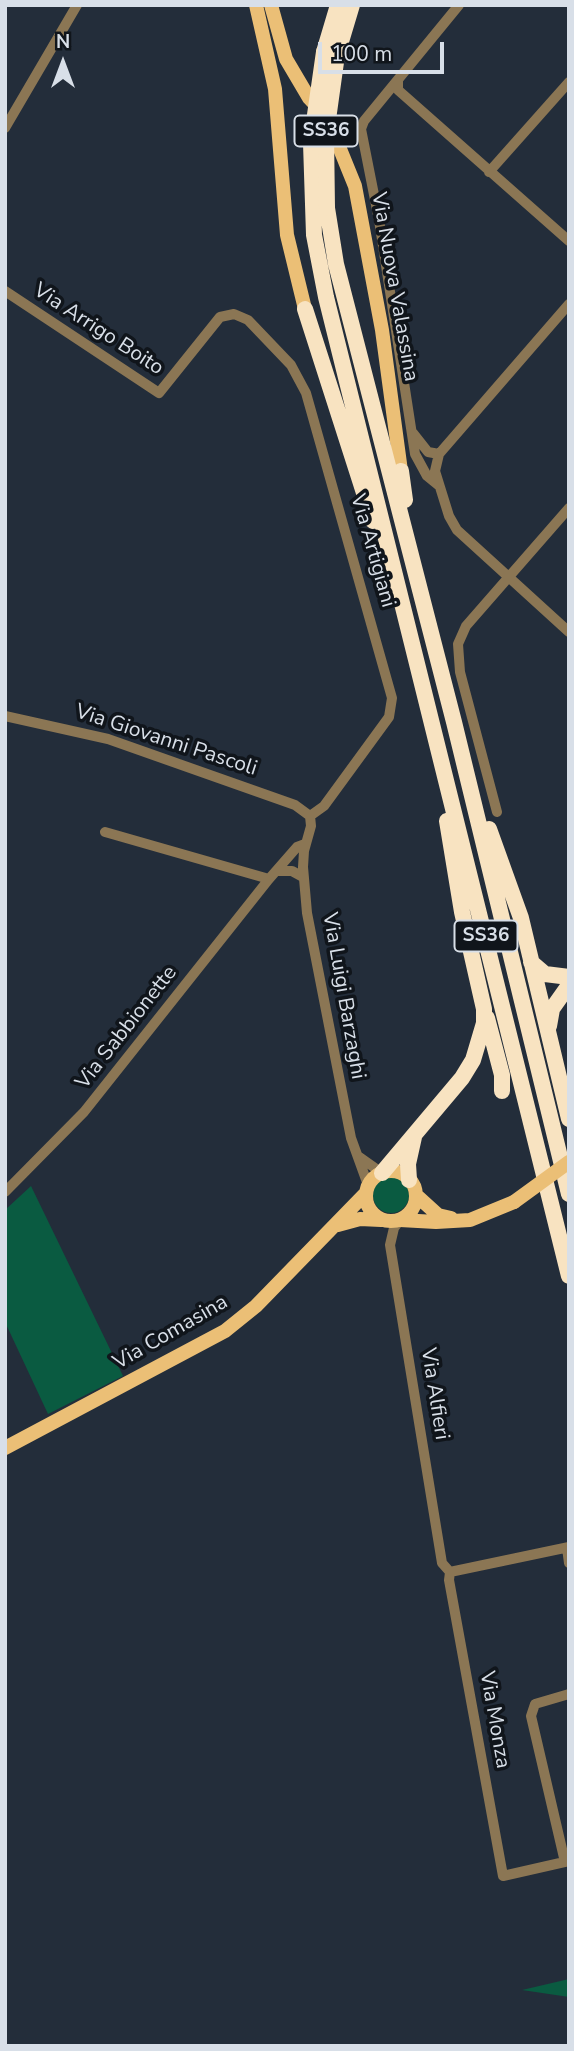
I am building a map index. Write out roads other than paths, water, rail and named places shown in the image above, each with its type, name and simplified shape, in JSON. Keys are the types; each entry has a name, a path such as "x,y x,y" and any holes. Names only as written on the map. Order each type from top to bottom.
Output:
{"highway":[{"name":"SS36","path":"338,5 311,143 317,254 569,1276"},
{"name":"SS36","path":"352,5 330,54 326,134 327,208 336,264 454,723 569,1194"},
{"name":"SS36","path":"305,309 352,464 393,583 401,595"},
{"name":"SS36","path":"401,471 423,606"},
{"path":"454,723 462,735 494,845 517,902 569,1119"},
{"path":"441,761 462,912 502,1075 502,1091"},
{"path":"530,961 545,974 569,977"},
{"path":"549,1035 552,1009 569,985"},
{"path":"382,1173 415,1131 451,1093 473,1059 482,1031 484,1009"},
{"path":"409,1180 408,1164 415,1131"}],"main road":[{"path":"248,5 264,45"},
{"name":"SS36","path":"256,5 275,89 287,235 305,309"},
{"name":"Via Nuova Valassina","path":"271,5 286,59 309,98 327,117 355,186 380,317 401,471"},
{"path":"337,1225 360,1219 436,1223 470,1220 514,1202 569,1162"},
{"path":"381,1220 369,1209 367,1189 382,1173 397,1172 409,1180 416,1195 438,1215 470,1220"},
{"name":"Via Comasina","path":"5,1448 225,1331 256,1306 337,1225 367,1189"},
{"path":"400,1220 412,1210 416,1195"}],"street":[{"path":"5,128 77,5"},
{"path":"438,485 420,466 411,429 379,220 361,129 364,121 459,5"},
{"path":"398,81 398,90 569,242"},
{"path":"489,172 569,82"},
{"name":"Via Arrigo Boito","path":"5,291 159,393 220,317"},
{"path":"569,304 439,454 435,462 438,485 457,530 569,632"},
{"name":"Via Artigiani","path":"220,317 234,314 248,320 291,365 306,393 393,698 388,717 324,806 310,816"},
{"path":"411,429 423,447 439,454"},
{"path":"497,812 474,730 457,654 466,626 569,508"},
{"name":"Via Giovanni Pascoli","path":"5,716 108,739 295,806 310,816"},
{"path":"305,844 312,826 310,816"},
{"path":"104,832 272,875 292,871 303,877"},
{"name":"Via Sabbionette","path":"5,1192 84,1112 272,875 297,847 305,844"},
{"name":"Via Luigi Barzaghi","path":"305,844 303,877 334,1062 367,1189"},
{"path":"356,1154 382,1173"},
{"name":"Via Alfieri","path":"400,1220 394,1228 390,1245 442,1563 450,1572"},
{"path":"450,1572 568,1547 569,1563"},
{"name":"Via Monza","path":"450,1572 449,1580 503,1876 567,1862"},
{"path":"567,1862 531,1716 535,1704 569,1694"}]}
